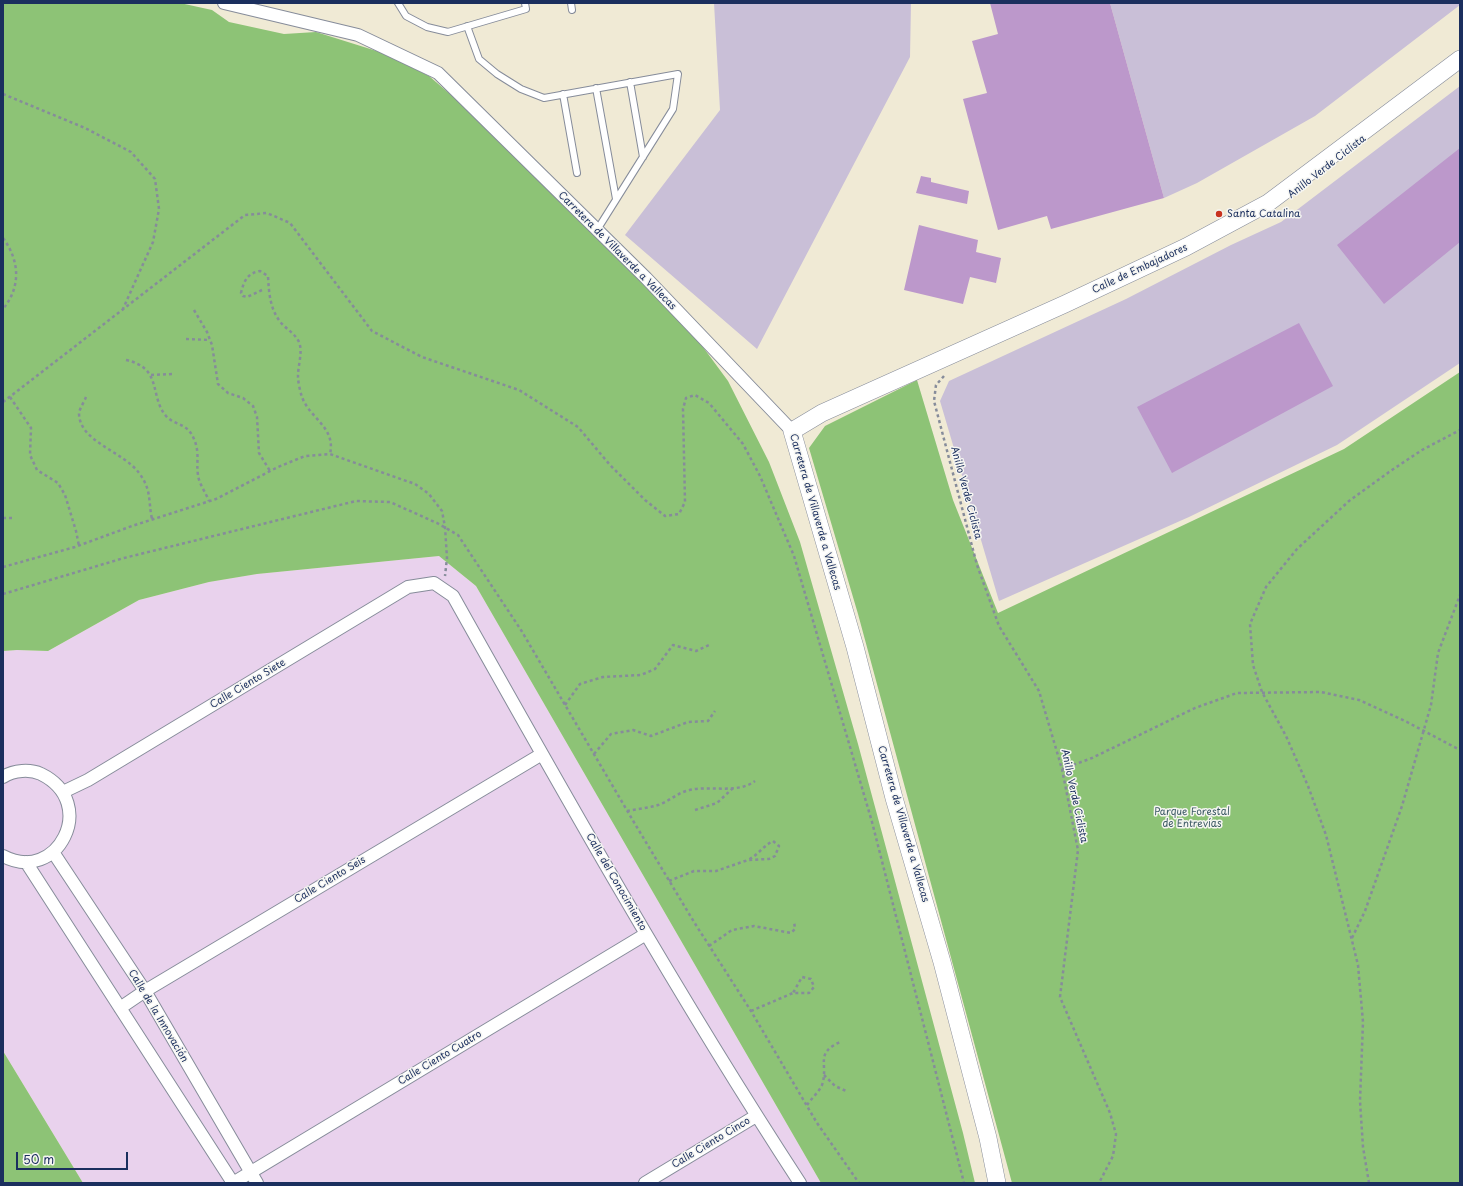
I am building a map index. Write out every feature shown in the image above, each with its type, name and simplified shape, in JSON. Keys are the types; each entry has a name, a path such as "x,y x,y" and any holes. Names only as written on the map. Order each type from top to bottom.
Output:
{"main road":[{"name":"Calle de Embajadores","path":"792,431 822,413 1058,307 1179,250 1268,203 1460,59"},
{"name":"Carretera de Villaverde a Vallecas","path":"792,431 855,647 894,798 942,962 986,1131 997,1183"}],"street":[{"name":"Carretera de Villaverde a Vallecas","path":"224,3 239,5 358,35 438,73 646,278 792,431"},
{"name":"Calle del Conocimiento","path":"439,586 453,596 646,934 756,1116 800,1183"},
{"name":"Calle Ciento Siete","path":"63,792 88,780 408,587 439,586"},
{"name":"Calle Ciento Seis","path":"120,1008 145,991 542,754"},
{"path":"3,777 22,771 38,773 52,780 63,792 69,807 70,824 64,839 53,852 40,859 26,862 3,856"},
{"name":"Calle de la Innovación","path":"53,852 145,991 257,1183"},
{"path":"26,862 233,1183"},
{"name":"Calle Ciento Cuatro","path":"233,1183 646,934"},
{"name":"Calle Ciento Cinco","path":"645,1183 756,1116"}],"lane":[{"path":"398,3 406,16 427,27 448,32 526,10 525,3"},
{"path":"571,3 572,10"},
{"path":"467,26 479,58 497,74 521,89 544,98 678,74 673,109 596,230"},
{"path":"630,82 643,157"},
{"path":"596,88 616,199"},
{"path":"563,94 577,173"}],"path":[{"path":"3,94 85,128 131,152 155,179 159,209 153,242 121,311"},
{"path":"3,402 245,215 267,213 290,223 372,331 422,357 519,390 578,427 610,465 645,500 665,516 679,514 685,502 683,409 686,398 695,395 709,403 743,444 760,476 794,556 872,822 964,1183"},
{"path":"3,238 16,260 16,274 14,290 9,302 3,309"},
{"path":"262,290 247,297 241,292 244,281 248,275 260,271 268,276 271,306 283,325 299,342 300,352 298,377 302,396 308,407 326,428 332,446 330,454"},
{"path":"194,310 210,340 218,384 228,393 243,398 253,406 257,417 259,453 270,471"},
{"path":"186,339 210,340"},
{"path":"126,360 142,367 151,375 158,400 166,416 185,426 193,438 199,452 198,476 209,501"},
{"name":"Anillo Verde Ciclista","path":"948,372 936,385 934,402 977,565 999,626 1038,691 1062,769 1078,850 1060,997 1110,1113 1116,1134 1113,1156 1099,1183"},
{"path":"151,375 172,374"},
{"path":"10,397 31,428 30,455 36,470 58,483 65,495 79,546"},
{"path":"86,397 79,412 81,427 89,437 126,460 139,473 149,490 152,519"},
{"path":"1369,1183 1363,1148 1360,1101 1363,1022 1358,965 1326,835 1308,786 1286,736 1262,692 1253,665 1250,624 1266,586 1297,549 1349,502 1422,450 1460,430"},
{"path":"3,567 79,546 152,519 209,501 270,471 305,456 330,454 415,484 429,494 442,511 445,527 447,558 439,586"},
{"path":"3,594 124,558 356,501 390,502 458,534 521,630 627,811 709,946 751,1011 806,1105 859,1183"},
{"path":"3,518 14,518"},
{"path":"1352,938 1366,911 1402,806 1431,705 1438,653 1460,596"},
{"path":"565,705 580,684 603,677 641,675 655,669 673,646 696,651 709,645"},
{"path":"1062,769 1105,752 1195,708 1236,692 1321,692 1359,700 1460,750"},
{"path":"594,754 611,734 633,730 651,736 688,722 708,721 715,711"},
{"path":"627,811 658,805 686,791 748,786 755,781"},
{"path":"695,810 717,803 733,788"},
{"path":"669,881 694,871 716,871 748,860 758,854 767,844 773,841 779,846 775,856 769,859 748,860"},
{"path":"709,946 732,930 754,926 791,933 795,929 794,922"},
{"path":"751,1011 793,993 809,993 814,987 811,979 802,977 793,993"},
{"path":"806,1105 821,1086 824,1075 824,1056 829,1048 840,1042"},
{"path":"824,1075 835,1086 846,1091"}],"shaded area":[{"path":"714,3 911,3 910,57 757,349 625,235 720,110"},
{"path":"1110,3 1460,3 1460,5 1315,116 1197,183 1164,198"},
{"path":"1460,86 1460,363 1337,445 1189,517 999,601 940,401 949,381 1126,299 1231,245 1281,222"},
{"path":"439,556 476,586 821,1183 83,1183 3,1051 3,651 48,651 139,600 209,582 257,574"}],"green space":[{"path":"3,3 180,3 212,10 229,22 284,34 316,32 383,53 429,76 465,107 645,285 700,343 728,381 769,462 800,542 858,744 963,1133 975,1183 821,1183 476,586 439,556 257,574 209,582 139,600 48,651 3,651"},
{"name":"Parque Forestal de Entrevías","path":"1460,372 1460,1183 1012,1183 858,614 809,448 825,426 917,380 953,500 998,613 1344,449"},
{"path":"3,1051 83,1183 3,1183"}],"building":[{"path":"990,3 1110,3 1164,198 1051,229 1047,216 998,230 963,99 987,93 972,41 998,34"},
{"path":"1460,148 1460,242 1384,304 1337,245"},
{"path":"921,176 931,178 931,182 969,191 967,204 916,193"},
{"path":"919,225 978,240 976,252 1001,258 996,283 970,277 963,304 904,290"},
{"path":"1299,323 1333,386 1172,473 1137,407"}],"place":[{"name":"Santa Catalina","path":"1219,214"}]}
